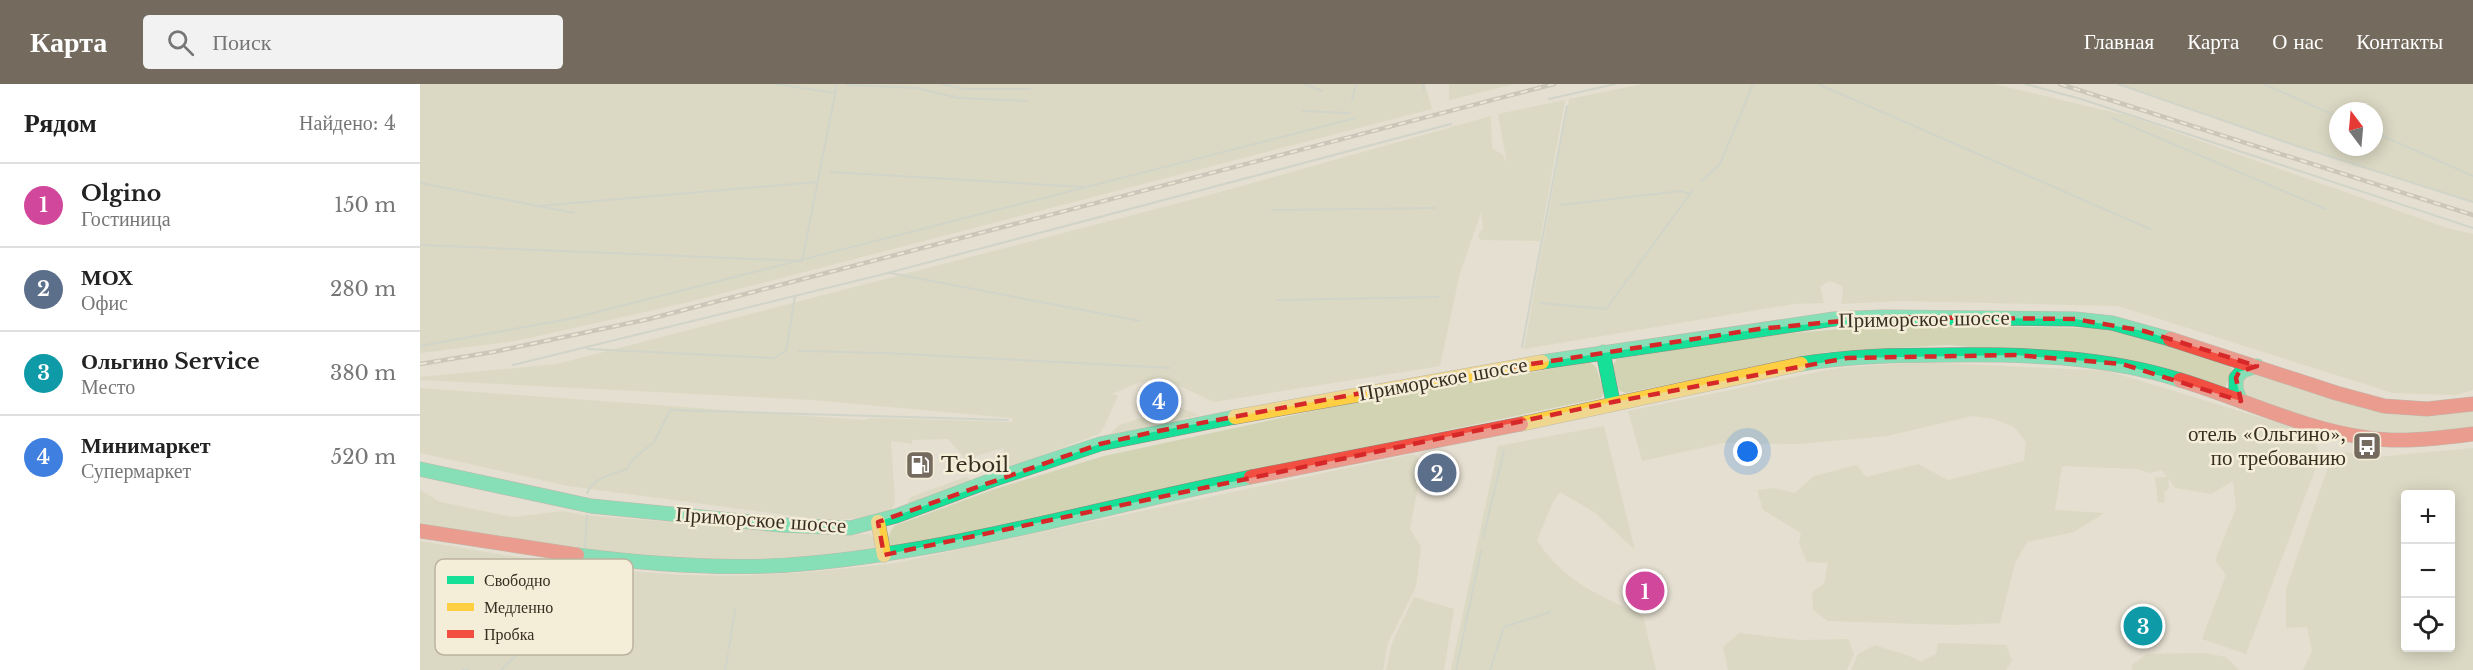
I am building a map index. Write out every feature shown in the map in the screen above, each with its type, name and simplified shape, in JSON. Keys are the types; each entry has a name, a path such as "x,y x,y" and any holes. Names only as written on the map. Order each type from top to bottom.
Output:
{"main road":[{"name":"Приморское шоссе","path":"420,469 559,500 603,507 822,528 850,528 878,522 1100,444 1215,419 1447,377 1603,352 1834,319 1883,317 2075,319 2112,323 2384,406 2427,410 2473,404"},
{"path":"1603,352 1613,402"},
{"name":"Приморское шоссе","path":"633,562 760,566 822,563 884,555 1265,474 1496,429 1613,402 1791,366 1847,358 1913,355 2015,355 2122,364 2156,372 2311,425 2367,438 2388,440 2473,434"},
{"path":"2241,401 2236,390 2236,378 2242,371 2257,366"},
{"path":"878,522 884,555"},
{"name":"Приморское шоссе","path":"420,531 604,559"}],"highlighted area":[{"path":"1883,317 2075,319 2144,331 2257,366 2239,372 2236,378 2241,401 2122,364 2015,355 1847,358 1613,402 884,555 878,522 1100,444 1447,377 1759,329"}],"green space":[{"path":"420,84 1425,84 1432,109 689,302 516,341 420,353"},
{"path":"1449,84 1515,84 1449,100"},
{"path":"1643,84 1994,84 2129,116 2447,228 2473,234 2473,390 2456,395 2393,393 2118,306 1899,301 1841,304 1842,286 1830,281 1820,286 1824,303 1794,304 1524,349 1569,99"},
{"path":"2118,84 2473,84 2473,202 2297,146"},
{"path":"1565,100 1540,241 1481,240 1478,236 1483,228 1481,213 1460,273 1440,366 1214,402 1160,377 1112,394 1118,396 1099,434 994,473 980,472 979,469 989,462 990,466 1006,461 1003,448 976,456 974,464 971,465 948,439 912,440 912,444 891,441 895,503 891,510 880,515 831,521 568,486 420,453 420,388 863,420 872,418 1013,422 1012,418 812,400 420,380 420,377 557,364 1202,197 1491,116 1492,148 1503,155 1507,164 1498,114"},
{"path":"1884,325 2103,328 2129,333 2225,361 2232,369 2224,391 2036,352 1947,345 1828,352 1625,393 1619,390 1613,365 1617,359 1760,336"},
{"path":"1590,362 1596,367 1604,392 1601,398 1414,437 896,552 889,548 887,538 894,526 998,488 1104,456 1411,390"},
{"path":"1924,362 2108,371 2312,433 2320,456 2246,654 2202,639 2226,575 2215,560 2236,508 2233,481 2211,494 2175,488 2168,478 2169,488 2164,492 2165,502 2158,503 2155,478 2167,477 2162,470 2149,473 2138,469 2062,466 2055,510 2104,513 2074,532 2027,542 2015,563 2000,623 1954,625 1828,621 1813,610 1812,592 1824,584 1828,563 1807,562 1799,543 1801,533 1763,510 1757,490 1774,488 1795,493 1814,476 1857,465 1866,477 1918,464 1948,480 2024,461 2026,442 2014,427 1994,419 1972,416 1887,436 1799,444 1723,443 1642,461 1628,411 1837,368"},
{"path":"2255,372 2425,415 2451,414 2473,409 2473,429 2385,432 2327,423 2255,401 2244,395 2241,381 2243,377"},
{"path":"1174,405 1199,415 1109,435 1119,425 1151,415 1151,422 1159,419 1162,412"},
{"path":"1604,426 1635,550 1594,512 1560,492 1552,504 1537,540 1547,554 1570,577 1598,594 1643,616 1656,670 1451,670 1498,446"},
{"path":"2473,448 2473,670 2303,670 2312,651 2307,627 2286,628 2286,589 2330,461 2347,452 2376,457"},
{"path":"1414,454 1422,464 1410,529 1421,547 1416,587 1388,643 1383,670 420,670 420,541 533,559 435,559 435,655 633,655 633,572 751,575 890,564"},
{"path":"966,477 975,482 908,506 911,497"},
{"path":"420,490 440,502 513,517 563,511 583,515 831,535 869,534 875,538 878,551 785,561 676,559 577,550 420,524"},
{"path":"1414,597 1454,609 1444,670 1386,670 1392,643"},
{"path":"1739,633 1799,640 1848,639 1854,654 1847,670 1728,670 1723,647"},
{"path":"1938,643 2006,645 2012,661 2006,670 1851,670 1858,654 1875,645 1905,654 1921,662 1936,654"},
{"path":"2204,653 2226,657 2239,670 2132,670 2132,665 2147,654"}],"waterway":[{"path":"776,84 836,93"},
{"path":"420,245 802,261 837,84"},
{"path":"941,84 964,89 1030,89"},
{"path":"1305,84 1322,91"},
{"path":"1352,100 1356,84"},
{"path":"1423,84 1424,90"},
{"path":"1549,99 1615,84"},
{"path":"1701,182 1720,164 1753,84"},
{"path":"1818,84 2150,229"},
{"path":"2025,84 2081,99 2473,228"},
{"path":"2118,84 2297,146 2473,202"},
{"path":"2264,84 2329,113"},
{"path":"847,85 917,88 958,98 1028,101"},
{"path":"1522,347 1567,106"},
{"path":"1303,111 1350,113"},
{"path":"420,346 574,318 1356,118"},
{"path":"2112,118 2326,209"},
{"path":"513,365 888,273 1451,124"},
{"path":"2383,136 2473,176"},
{"path":"831,172 1084,187"},
{"path":"538,206 817,182"},
{"path":"420,183 574,213"},
{"path":"1540,303 1606,309 1693,190"},
{"path":"1560,205 1681,191 1690,194"},
{"path":"1272,210 1435,208"},
{"path":"890,273 1140,321"},
{"path":"588,349 774,358 786,351 795,297"},
{"path":"1277,300 1438,297"},
{"path":"799,351 886,353 1170,368"},
{"path":"587,493 598,480 627,469 633,459 654,442 670,410 1008,420"},
{"path":"1483,538 1504,450"},
{"path":"585,547 587,515"},
{"path":"1456,670 1481,551"},
{"path":"729,648 735,610"},
{"path":"1490,670 1504,627 1550,612"},
{"path":"725,670 728,654"},
{"path":"501,670 517,655"},
{"path":"463,670 468,670"}],"railway":[{"path":"420,364 493,352 649,319 1554,84"},
{"path":"2060,84 2473,215"}],"traffic: fast":[{"path":"1542,362 1834,319 1883,317 2075,319 2112,323 2170,339"},
{"path":"1603,352 1613,402"},
{"path":"1801,364 1836,359 1890,356 2033,356 2093,361 2180,380"},
{"path":"2241,401 2236,390 2236,378 2242,371 2257,366"},
{"path":"420,469 591,506 781,525 850,528 896,516 992,480 1100,444 1235,417"},
{"path":"633,562 754,567 868,556 923,548 1033,526 1251,477"},
{"path":"577,555 611,559"}],"traffic: slow":[{"path":"1235,417 1542,362"},
{"path":"1521,424 1801,364"},
{"path":"878,522 884,555"}],"traffic: jam":[{"path":"2170,339 2336,393 2384,406 2427,409 2473,404"},
{"path":"2180,380 2296,421 2344,434 2394,440 2473,434"},
{"path":"1251,477 1521,424"},
{"path":"420,531 577,555"}],"place":[{"name":"Минимаркет","path":"1159,401"},
{"name":"отель «Ольгино», по требованию","path":"2367,446"},
{"name":"Teboil","path":"920,465"},
{"name":"МОХ","path":"1437,473"},
{"name":"Olgino","path":"1645,591"},
{"name":"Ольгино Service","path":"2143,626"}]}
